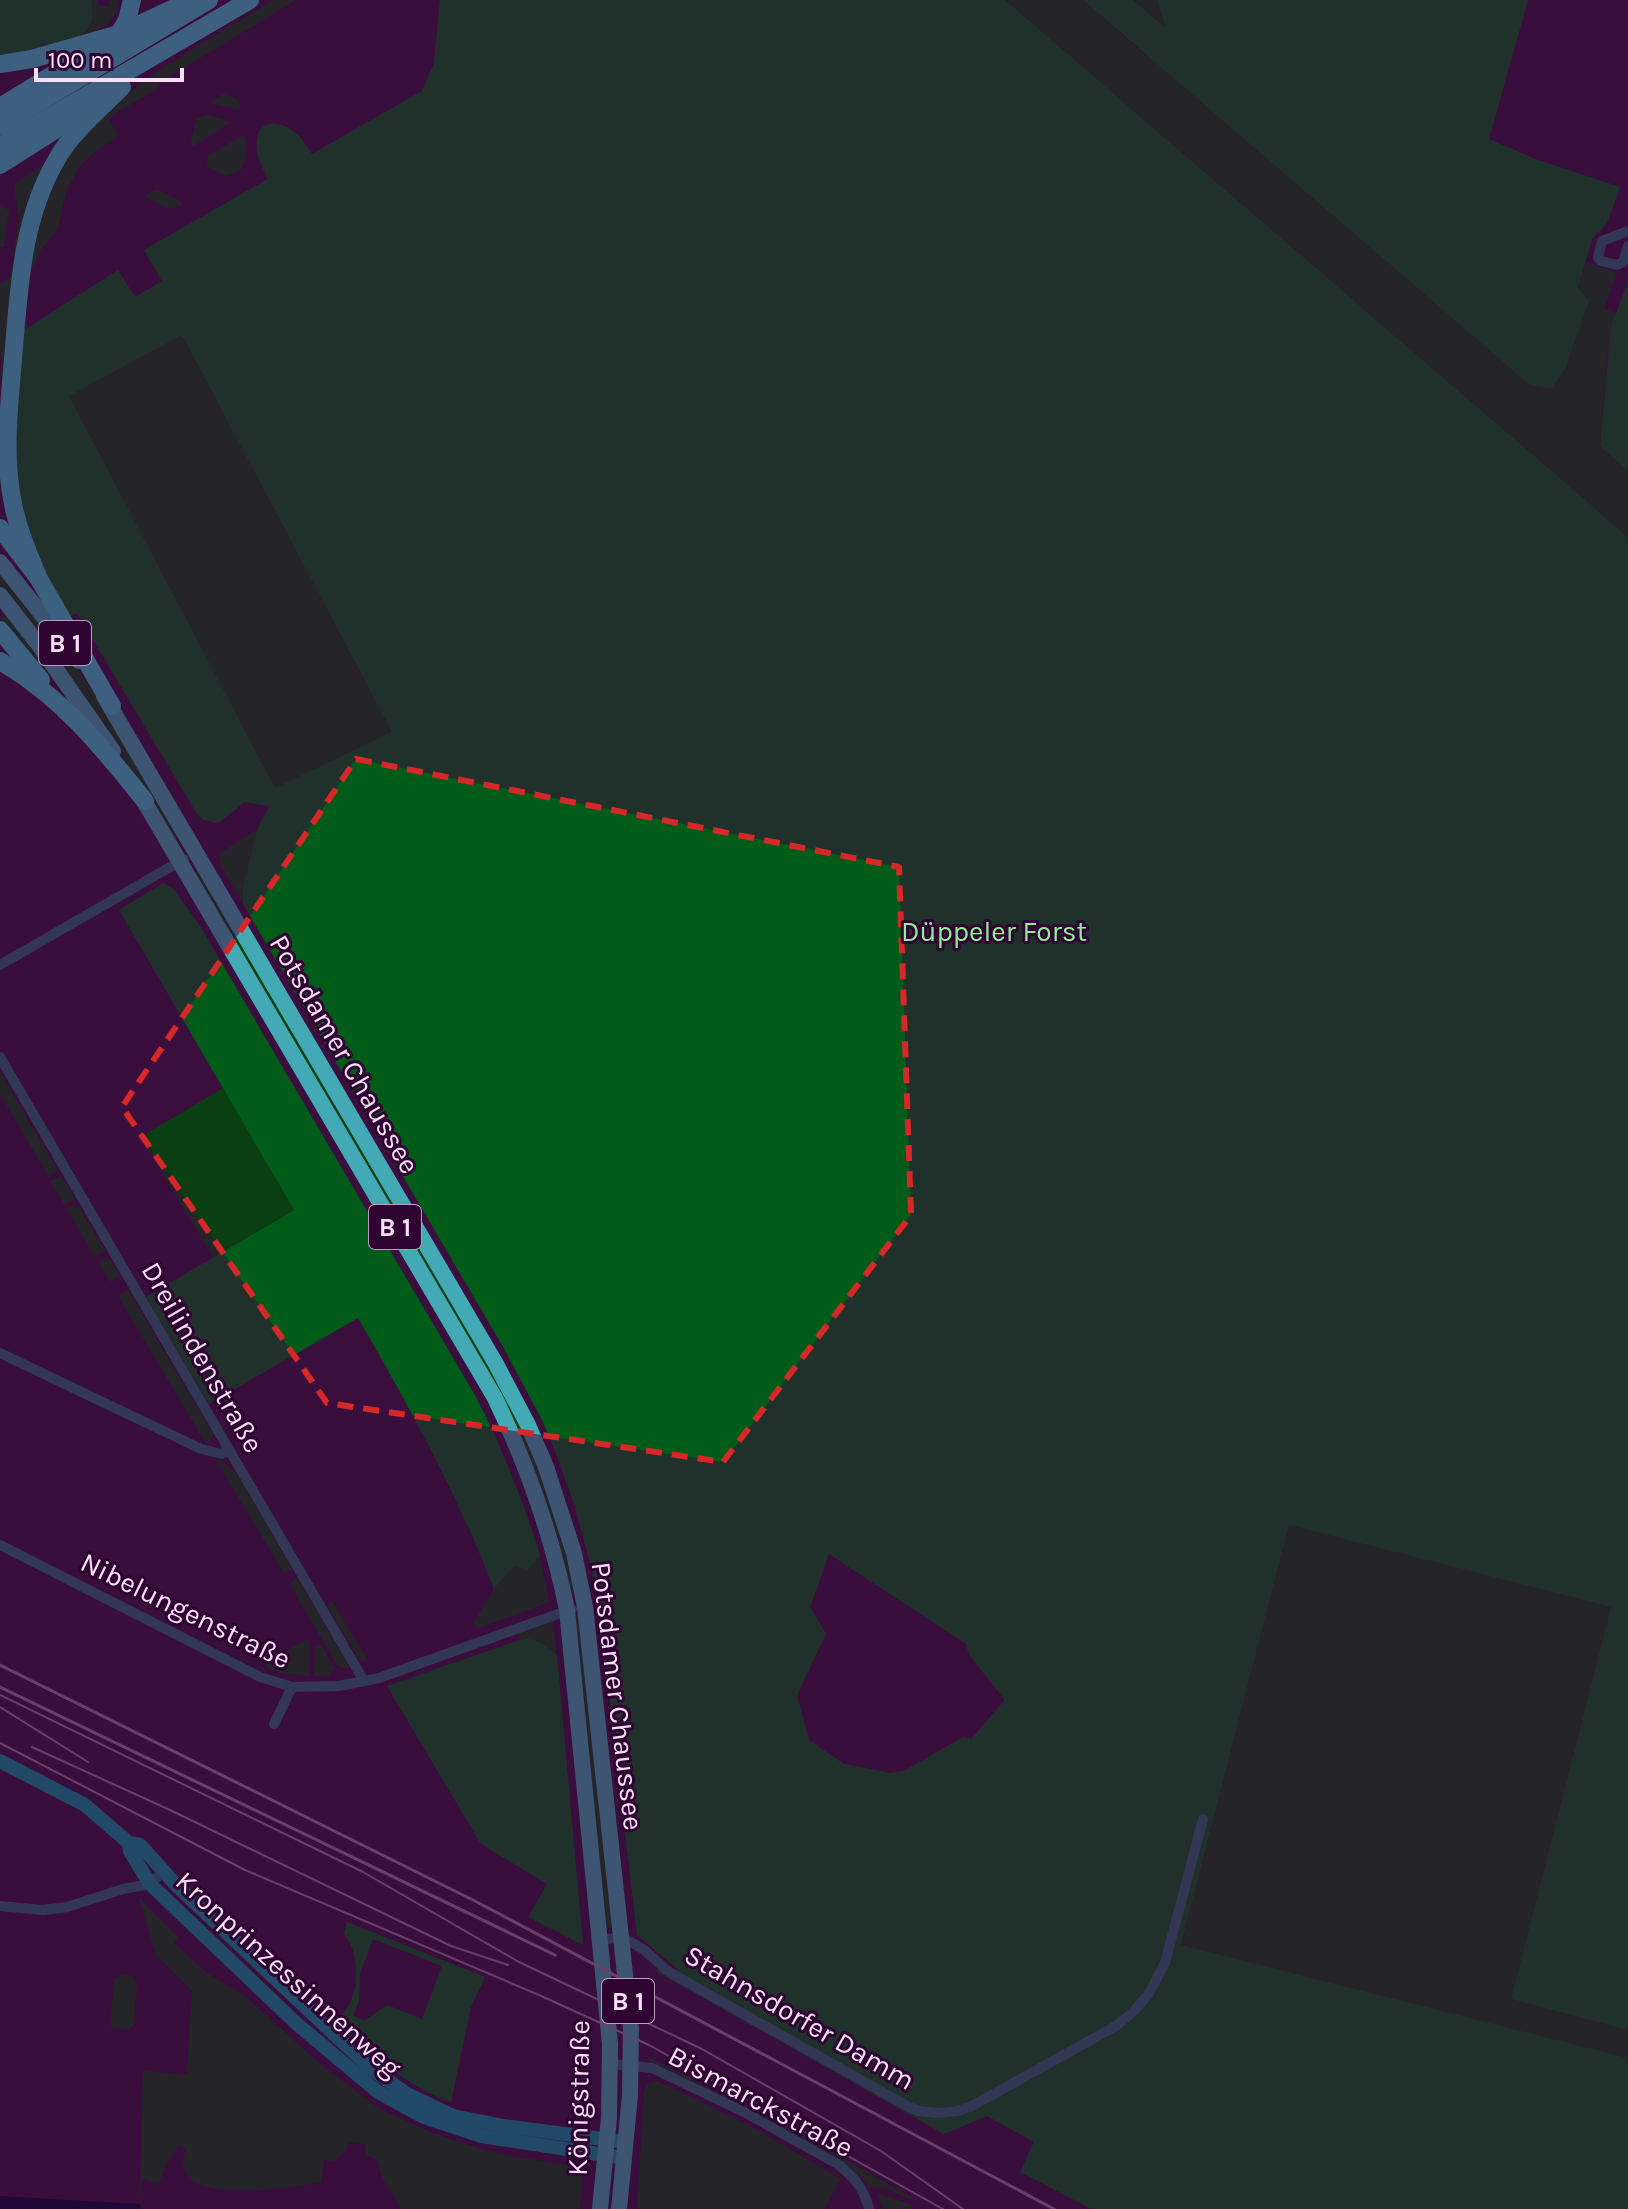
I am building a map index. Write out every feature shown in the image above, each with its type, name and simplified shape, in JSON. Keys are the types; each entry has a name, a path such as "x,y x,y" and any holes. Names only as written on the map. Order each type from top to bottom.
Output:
{"highway":[{"path":"0,64 32,59 119,34 127,20 132,0"},
{"path":"0,107 119,34 192,0"},
{"path":"0,126 209,0"},
{"path":"0,146 250,0"},
{"path":"0,165 122,87 179,42"},
{"path":"39,579 13,506 7,450 20,278 26,239 37,202 58,157 122,87"},
{"path":"0,528 39,579 112,706"},
{"path":"0,630 145,801"},
{"path":"0,661 58,701"}],"main road":[{"name":"Potsdamer Chaussee","path":"0,562 112,706 511,1391 551,1480 574,1553 585,1607 622,1937"},
{"name":"Potsdamer Chaussee","path":"0,595 88,713 145,801 495,1398 520,1452 543,1513 567,1610 601,1940"},
{"name":"Kronprinzessinnenweg","path":"0,1761 85,1805 129,1843 140,1845 163,1872 386,2081 428,2106 453,2116 568,2134 625,2150"},
{"name":"Kronprinzessinnenweg","path":"129,1843 130,1851 150,1884 326,2050 378,2092 424,2117 482,2136 566,2150 606,2147"},
{"name":"Königstraße","path":"619,2209 632,2065 622,1937"},
{"name":"Königstraße","path":"600,2209 611,2064 601,1940"},
{"path":"326,2050 338,2039"},
{"path":"566,2150 568,2134"}],"street":[{"path":"1628,231 1602,241 1598,257 1601,261 1617,265 1623,262 1628,246"},
{"path":"0,965 196,852"},
{"name":"Dreilindenstraße","path":"0,1057 364,1681"},
{"path":"0,1353 201,1449 222,1454 229,1450"},
{"name":"Nibelungenstraße","path":"0,1545 260,1677 292,1687 339,1686 379,1678 567,1610 585,1607"},
{"path":"274,1724 292,1687"},
{"name":"Stahnsdorfer Damm","path":"622,1937 692,1986 909,2107 929,2112 958,2111 984,2100 1116,2026 1148,1995 1165,1963 1203,1819"},
{"path":"0,1906 57,1909 150,1884 163,1872"},
{"path":"601,1940 622,1937"},
{"name":"Bismarckstraße","path":"611,2064 652,2068 839,2165 860,2185 869,2209"}],"highlighted area":[{"path":"356,759 899,867 911,1215 723,1462 327,1403 122,1107"}],"green space":[{"path":"0,0 91,0 92,20 87,30 66,44 0,57"},
{"path":"91,0 98,0 98,5 109,7 109,0 118,0 115,15 106,25 79,38 92,21"},
{"path":"273,0 296,0 157,84 158,88 108,118 118,136 80,166 66,191 58,228 40,251 27,278 40,215 54,179 71,150 94,124 150,77"},
{"name":"Düppeler Forst","path":"440,0 1005,0 1628,537 1628,2030 1511,1999 1611,1607 1289,1525 1181,1945 1628,2058 1628,2209 1092,2209 1020,2172 1034,2142 987,2116 944,2134 654,1970 679,1970 637,1935 597,1589 574,1504 543,1422 502,1345 243,904 243,887 257,830 269,806 245,802 218,823 203,820 197,814 77,613 69,617 47,578 20,508 13,440 21,332 118,270 135,297 162,281 144,250 268,179 259,159 257,145 261,129 266,125 280,124 288,128 299,136 312,154 422,91 434,63","holes":["182,335 392,732 275,788 69,396","829,1554 966,1644 969,1655 1005,1700 971,1739 963,1737 904,1771 890,1773 844,1764 809,1740 797,1695 826,1634 810,1607"]},
{"path":"1005,0 1083,0 1143,53 1578,288 1586,262 1617,273 1604,308 1616,314 1607,360 1600,446 1628,471 1628,537"},
{"path":"1083,0 1133,0 1166,28 1157,0 1528,0 1489,139 1535,159 1620,187 1607,223 1592,239 1578,288 1589,301 1565,369 1551,389 1530,385"},
{"path":"1133,0 1157,0 1168,29"},
{"path":"225,93 239,100 241,110 209,103"},
{"path":"209,115 231,122 192,147 190,142 197,118"},
{"path":"243,135 246,152 241,170 226,176 206,166 208,156"},
{"path":"45,164 3,380 0,379 0,283 10,279 19,219 14,187"},
{"path":"157,189 182,202 182,205 169,209 144,196"},
{"path":"0,206 9,210 4,247 0,247"},
{"path":"1628,282 1628,471 1600,446 1611,327"},
{"path":"182,335 392,733 275,788 69,396"},
{"path":"0,569 96,695 181,836 173,840 112,739 0,588"},
{"path":"4,612 68,697 0,620"},
{"path":"257,830 243,887 243,904 220,864 220,853"},
{"path":"201,870 501,1381 540,1464 577,1591 568,1593 540,1490 193,874"},
{"path":"163,883 174,889 200,926 476,1397 495,1435 540,1555 528,1570 515,1565 494,1589 431,1450 358,1318 209,1404 146,1297 294,1210 119,910"},
{"path":"0,1072 58,1171 49,1177 0,1094"},
{"path":"223,1088 294,1210 213,1257 141,1137"},
{"path":"61,1176 75,1199 64,1204 50,1181"},
{"path":"78,1205 105,1251 95,1257 66,1208"},
{"path":"108,1257 119,1275 110,1282 98,1262"},
{"path":"128,1290 213,1434 209,1442 205,1442 118,1296"},
{"path":"215,1459 226,1464 238,1476 292,1569 284,1573"},
{"path":"1289,1525 1611,1607 1511,1999 1628,2030 1628,2058 1181,1946"},
{"path":"540,1555 549,1602 477,1629 474,1621 494,1589 515,1565 534,1562"},
{"path":"297,1578 349,1668 337,1665 289,1583"},
{"path":"332,1601 367,1659 361,1662 327,1605"},
{"path":"582,1614 616,1927 604,1928 572,1616"},
{"path":"552,1621 557,1655 541,1643 520,1640 518,1633"},
{"path":"530,1639 557,1655 583,1945 528,1917 547,1884 481,1844 387,1686"},
{"path":"309,1640 309,1676 280,1673 265,1666 265,1662"},
{"path":"321,1644 334,1669 329,1676 314,1676 315,1646"},
{"path":"139,1898 178,1937 174,1943 207,1973 246,1997 319,2063 380,2109 435,2134 498,2154 573,2166 582,2176 580,2209 402,2209 382,2178 377,2160 365,2154 366,2145 348,2142 346,2151 334,2161 324,2160 321,2182 259,2190 211,2188 193,2181 184,2169 186,2150 179,2145 159,2183 142,2181 140,2201 143,2071 187,2074 192,1991 156,1955"},
{"path":"347,1922 485,1977 471,2007 451,2102 404,2079 335,2025 350,2003 356,1977 353,1949 344,1934","holes":["373,1939 442,1966 422,2019 387,2005 364,2021 353,2015 359,2001 360,1973"]},
{"path":"121,1974 132,1976 137,1983 134,2025 128,2030 113,2028 110,2024 114,1980"},
{"path":"650,2058 770,2117 914,2201 887,2189 869,2187 846,2164 744,2107 650,2061"},
{"path":"657,2081 752,2127 841,2179 824,2209 637,2209 644,2092 647,2084"},
{"path":"877,2193 912,2205 910,2209 883,2209"}],"shaded area":[{"path":"0,2196 140,2204 141,2209 0,2209"}],"tram line":[{"path":"0,1695 363,1872 519,1962 702,2049 881,2151 963,2209"},
{"path":"0,1707 88,1762"},
{"path":"0,1743 245,1870 649,2045 943,2209"},
{"path":"32,1747 451,1946 508,1965"}],"railway":[{"path":"0,1665 475,1901 1054,2209"},
{"path":"0,1687 555,1955"}]}
